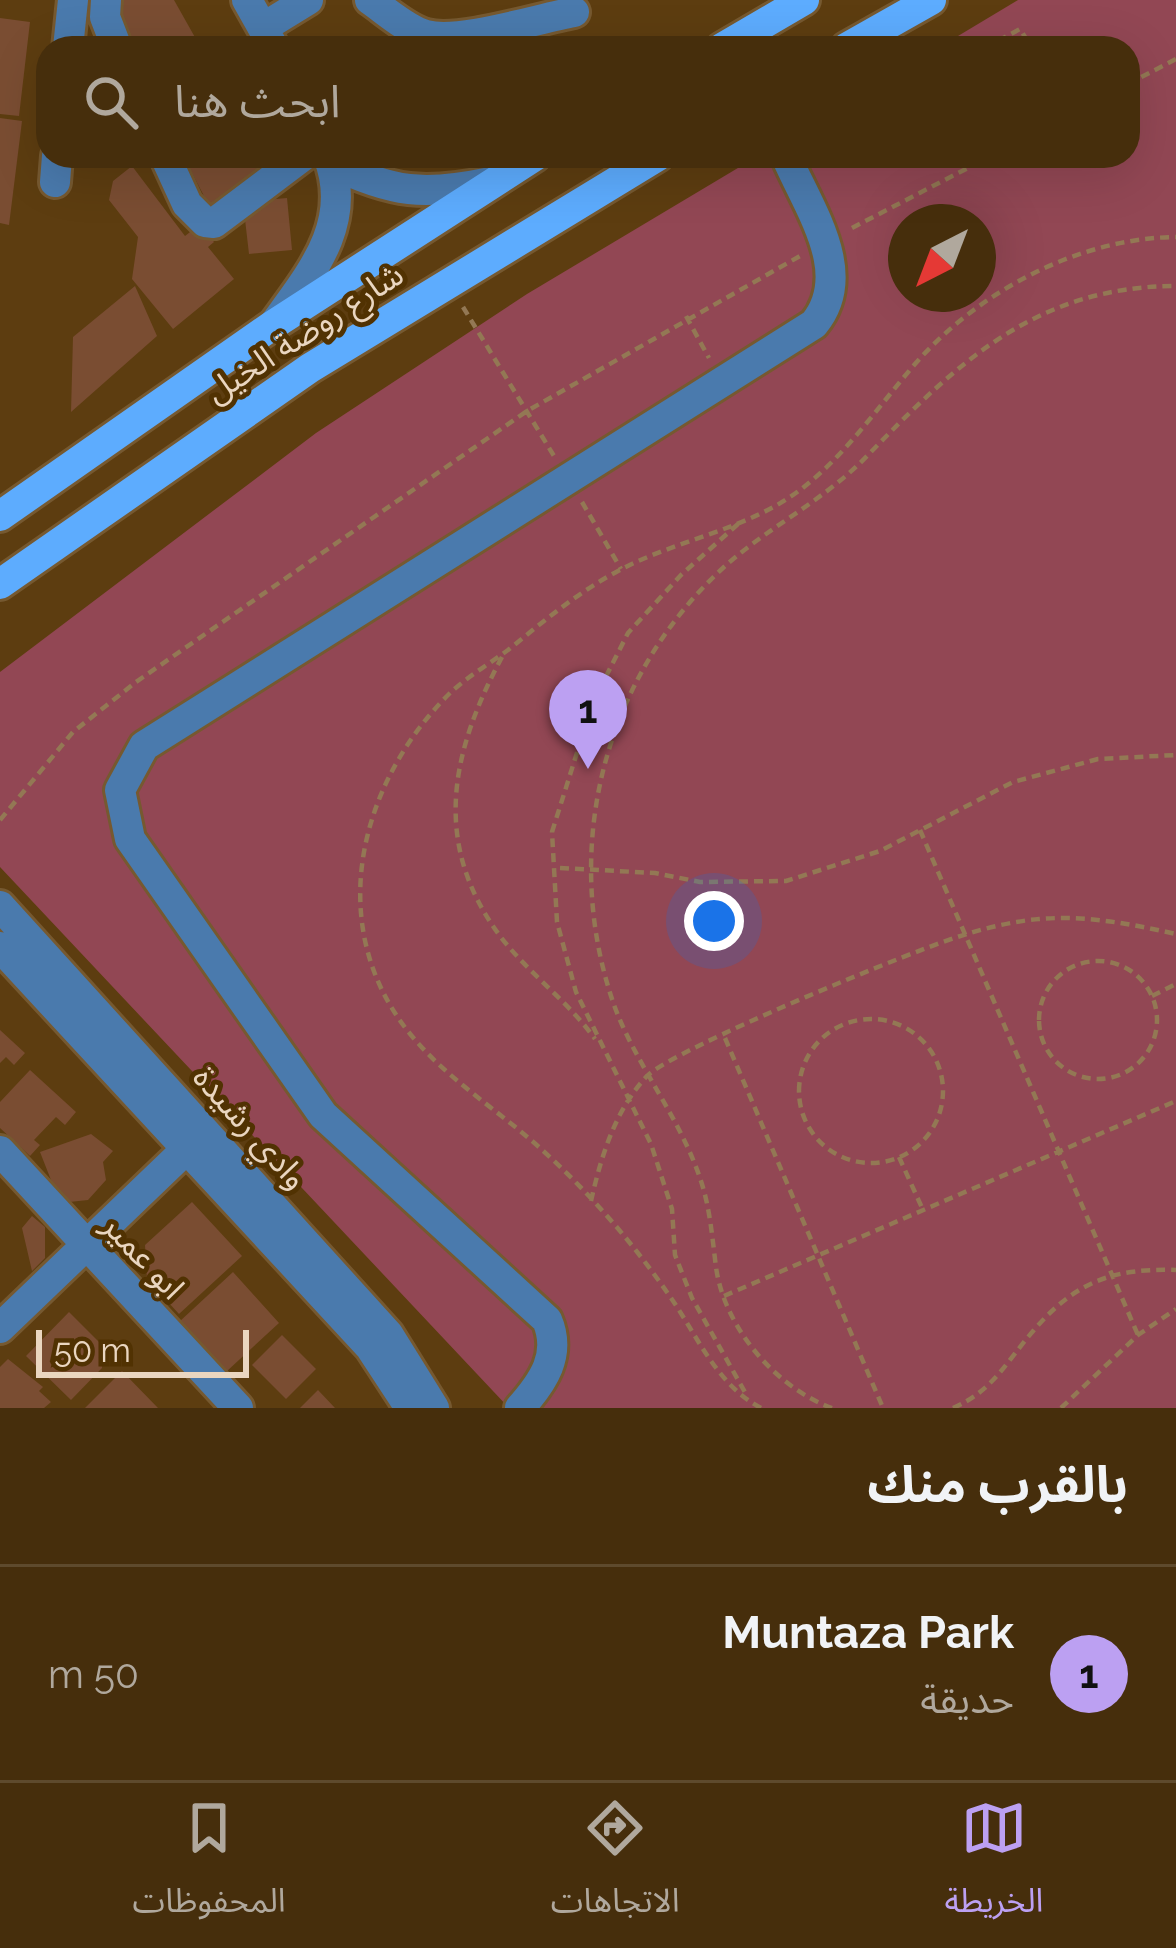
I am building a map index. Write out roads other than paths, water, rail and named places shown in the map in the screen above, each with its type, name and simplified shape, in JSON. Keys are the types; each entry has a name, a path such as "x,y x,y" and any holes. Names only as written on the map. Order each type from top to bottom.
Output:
{"main road":[{"path":"742,36 804,0"},
{"path":"867,36 931,0"},
{"name":"شارع روضة الخيل","path":"0,516 273,325 515,168"},
{"name":"شارع روضة الخيل","path":"0,584 310,368 638,168"}],"street":[{"path":"70,36 74,0"},
{"path":"106,0 105,17 112,36"},
{"path":"247,0 268,36"},
{"path":"271,36 308,0"},
{"path":"370,0 430,36"},
{"path":"464,36 486,14 574,12"},
{"path":"170,168 187,204 205,222 214,223 305,168"},
{"path":"273,325 329,242 338,209 324,168"},
{"path":"341,168 373,184 422,193 491,182"},
{"path":"520,1408 551,1363 554,1340 547,1320 357,1150 305,1093 130,839 120,790 133,758 144,746 814,324 825,311 834,280 792,168"},
{"name":"وادي رشيدة","path":"4,928 196,1140 370,1347 410,1408"},
{"path":"0,1328 196,1140"},
{"name":"وادي رشيدة","path":"196,1140 388,1334 434,1408"},
{"name":"ابو عمير","path":"0,1151 238,1408"}],"place":[{"name":"Muntaza Park","path":"588,769"}]}
